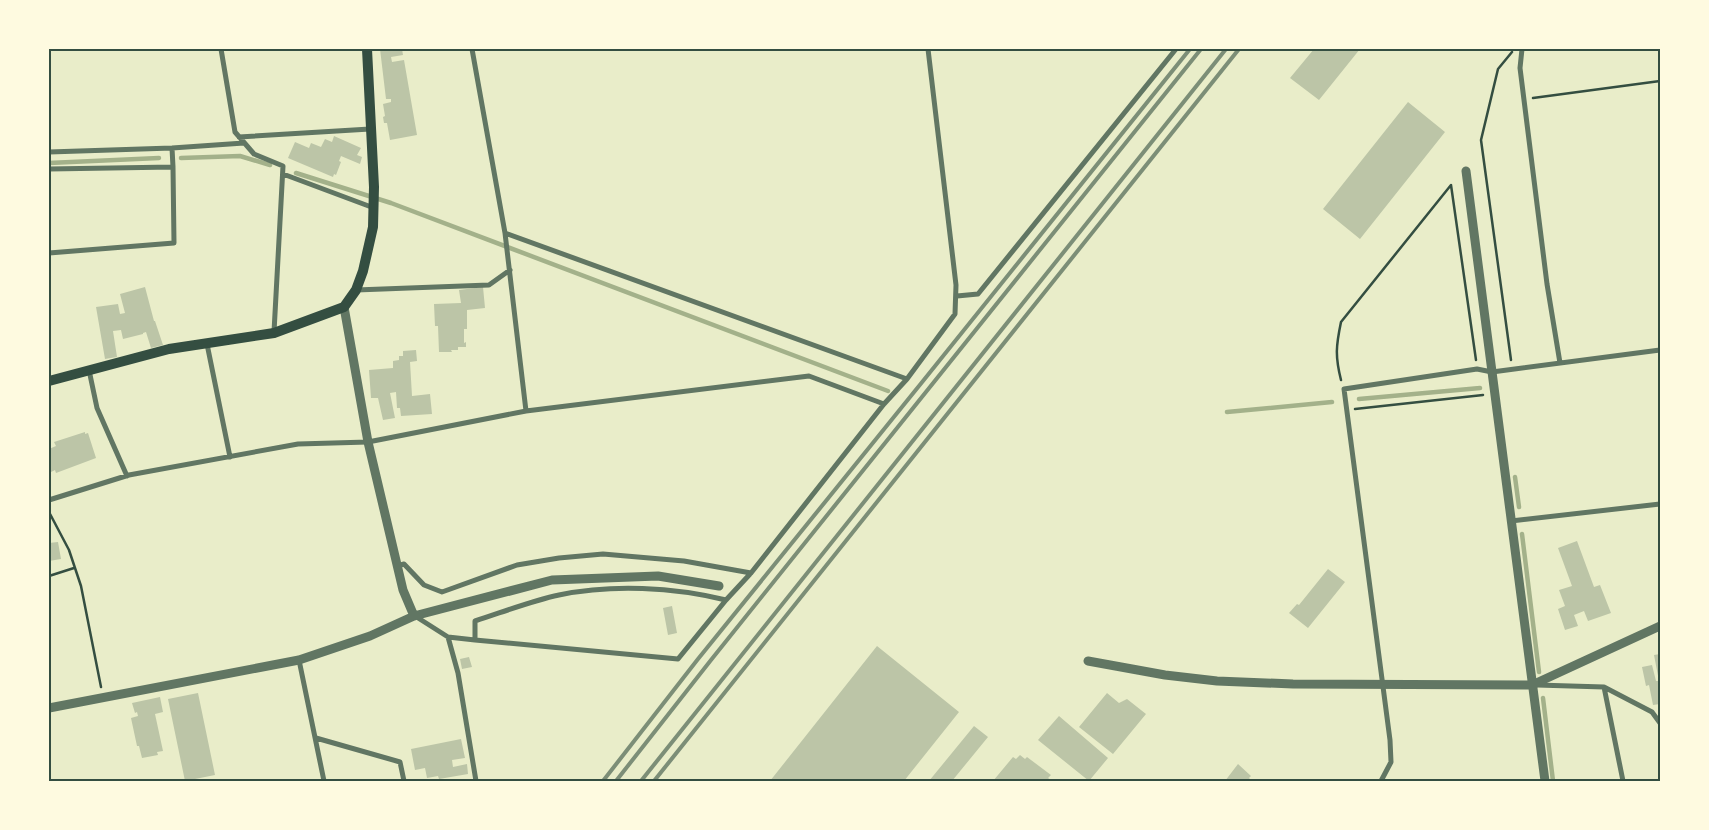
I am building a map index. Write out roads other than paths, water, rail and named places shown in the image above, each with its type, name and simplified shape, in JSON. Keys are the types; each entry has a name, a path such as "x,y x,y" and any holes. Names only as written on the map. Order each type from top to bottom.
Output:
{"main road":[{"path":"49,381 169,350 274,333 344,307 356,290 373,228 374,187 366,49"}],"street":[{"path":"221,49 235,132 254,154 283,166 274,333"},
{"path":"472,49 505,233 526,411"},
{"path":"344,307 368,442 403,590 414,616 448,638 678,659 726,600 751,573 884,404 907,379 955,314 957,296 928,49"},
{"path":"957,296 978,294 1176,49"},
{"path":"1522,49 1520,68 1547,284 1560,363"},
{"path":"239,137 370,129"},
{"path":"49,152 172,148 244,143"},
{"path":"49,253 174,244 172,148"},
{"path":"49,169 173,167"},
{"path":"1466,171 1545,781"},
{"path":"282,174 374,207"},
{"path":"505,233 907,379"},
{"path":"356,290 488,285 510,270"},
{"path":"206,344 230,457"},
{"path":"1381,781 1391,762 1390,740 1344,389 1477,369 1492,372 1512,370 1660,350"},
{"path":"89,370 97,408 127,476"},
{"path":"49,500 127,476 298,444 368,442 526,411 809,376 884,404"},
{"path":"1511,521 1660,504"},
{"path":"397,566 404,564 424,585 442,592 518,565 559,558 602,554 684,561 751,573"},
{"path":"49,708 299,660 370,636 414,616 552,580 658,576 719,586"},
{"path":"475,640 475,621 558,595 605,588 677,590 726,600"},
{"path":"1532,685 1660,626"},
{"path":"448,638 458,674 476,781"},
{"path":"299,660 324,781"},
{"path":"1088,661 1164,675 1293,684 1604,687 1652,712 1660,723"},
{"path":"1604,687 1623,781"},
{"path":"316,738 400,762 404,781"}],"waterway":[{"path":"181,158 240,156 270,165"},
{"path":"49,163 159,158"},
{"path":"296,173 391,203 888,391"},
{"path":"1359,399 1480,388"},
{"path":"1227,412 1332,402"},
{"path":"1515,477 1519,507"},
{"path":"1522,534 1539,672"},
{"path":"1543,698 1553,781"}],"railway":[{"path":"603,781 698,659 1190,49"},
{"path":"616,781 1201,49"},
{"path":"641,781 1226,49"},
{"path":"654,781 1239,49"}]}
